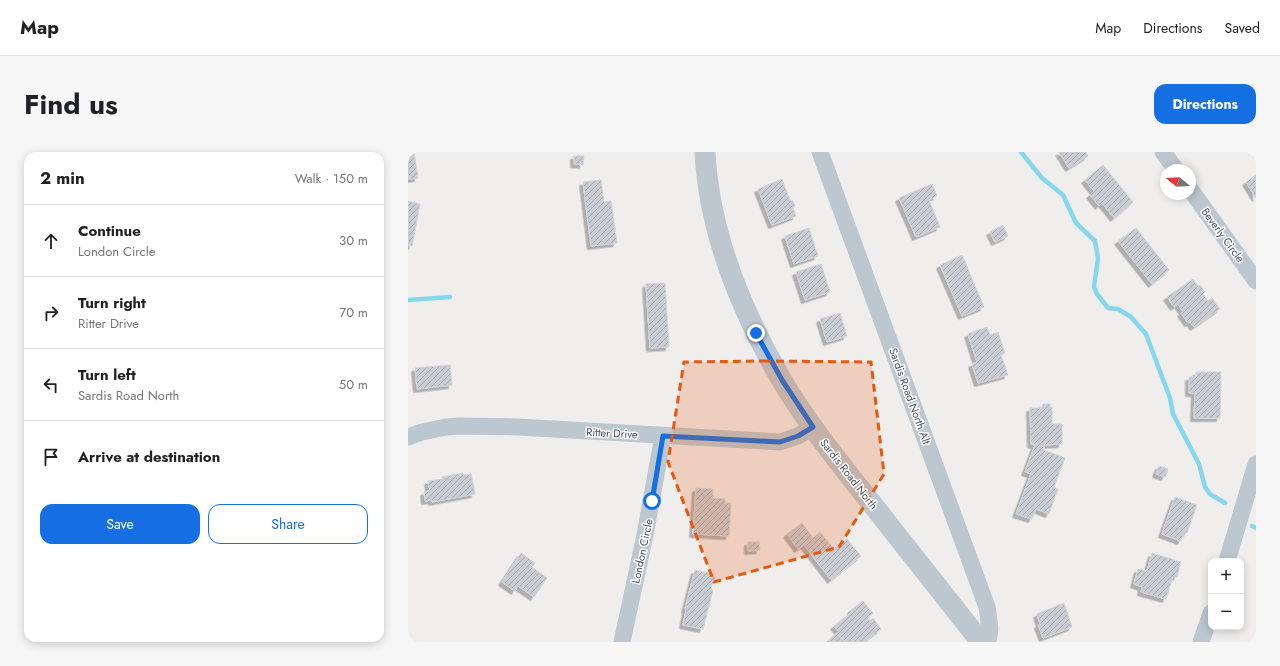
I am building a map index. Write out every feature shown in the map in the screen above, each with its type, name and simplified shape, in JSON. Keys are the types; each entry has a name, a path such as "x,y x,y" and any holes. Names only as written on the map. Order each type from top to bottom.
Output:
{"street":[{"name":"Sardis Road North","path":"705,152 709,191 720,239 732,278 756,333 778,374 813,427 981,642"},
{"name":"Sardis Road North Alt","path":"820,152 986,607 990,629 988,642"},
{"path":"1163,152 1172,164"},
{"name":"Beverly Circle","path":"1196,198 1256,282"},
{"name":"Ritter Drive","path":"408,437 422,432 460,426 780,442 798,436 813,427"},
{"name":"London Circle","path":"622,642 645,536 663,436"},
{"path":"1228,558 1256,464"},
{"path":"1201,642 1208,622"}],"highlighted area":[{"path":"684,362 871,362 884,474 839,547 714,582 668,462"}],"building":[{"path":"408,152 414,152 418,178 408,179"},
{"path":"1059,152 1086,152 1088,156 1069,168"},
{"path":"574,156 584,156 583,165 574,164"},
{"path":"1103,165 1133,202 1114,218 1102,203 1099,206 1090,195 1094,191 1085,180"},
{"path":"1256,175 1256,198 1246,182"},
{"path":"782,179 790,201 792,200 795,206 793,207 796,216 772,225 758,189"},
{"path":"601,180 604,202 611,201 617,243 591,246 583,182"},
{"path":"932,184 937,196 929,200 940,227 916,237 899,198"},
{"path":"408,201 420,204 412,246 408,245"},
{"path":"1003,225 1008,236 995,242 990,232"},
{"path":"809,228 818,256 794,264 785,236"},
{"path":"1136,228 1169,270 1152,284 1118,241"},
{"path":"962,255 984,307 962,316 940,265"},
{"path":"821,264 830,292 805,300 796,272"},
{"path":"1193,279 1205,292 1203,294 1208,301 1212,298 1220,309 1194,327 1190,322 1188,323 1181,313 1183,312 1178,304 1174,307 1167,297"},
{"path":"665,283 669,347 650,348 646,284"},
{"path":"840,313 847,336 827,342 820,319"},
{"path":"987,327 990,335 998,332 1005,353 1001,355 1008,375 978,383 972,364 977,362 968,334"},
{"path":"450,365 452,385 417,389 415,368"},
{"path":"1196,372 1221,372 1220,418 1194,418 1195,393 1189,393 1189,377 1196,377"},
{"path":"1043,404 1050,404 1050,407 1052,407 1052,424 1062,424 1062,444 1044,445 1044,450 1065,458 1054,487 1058,489 1049,514 1036,509 1032,519 1016,514 1031,474 1025,472 1035,445 1031,444 1030,408 1042,408"},
{"path":"1159,466 1168,469 1165,477 1156,474"},
{"path":"463,473 463,475 471,474 475,494 432,502 432,500 425,501 424,492 430,491 428,481 443,479 442,477"},
{"path":"696,488 713,489 713,498 725,499 725,503 731,503 729,536 693,534"},
{"path":"1175,497 1197,505 1187,533 1184,531 1181,541 1162,534"},
{"path":"802,523 813,538 820,532 834,549 847,539 861,556 831,580 804,545 798,549 787,534"},
{"path":"748,542 759,542 760,550 748,551"},
{"path":"521,553 535,563 532,567 547,578 534,597 518,586 515,591 502,582"},
{"path":"1152,553 1181,562 1177,577 1173,576 1166,599 1141,592 1142,587 1134,584 1138,569 1147,571"},
{"path":"695,570 714,574 715,578 714,583 712,584 711,590 713,590 703,629 683,625 685,609"},
{"path":"863,601 873,613 868,618 870,621 873,618 881,629 864,642 845,642 837,633 839,632 834,626"},
{"path":"1064,603 1072,627 1043,638 1038,625 1040,624 1037,614"},
{"path":"837,633 845,642 830,642 829,640"}],"waterway":[{"path":"1021,152 1042,178 1063,195 1076,223 1095,241 1098,258 1094,287 1097,294 1108,308 1118,309 1131,317 1146,334 1170,398 1173,414 1199,464 1205,487 1210,494 1225,503"},
{"path":"408,300 450,297"},
{"path":"1252,526 1256,528"}],"route":[{"path":"652,501 663,436 780,442 798,436 813,427 782,380 756,333"}]}
